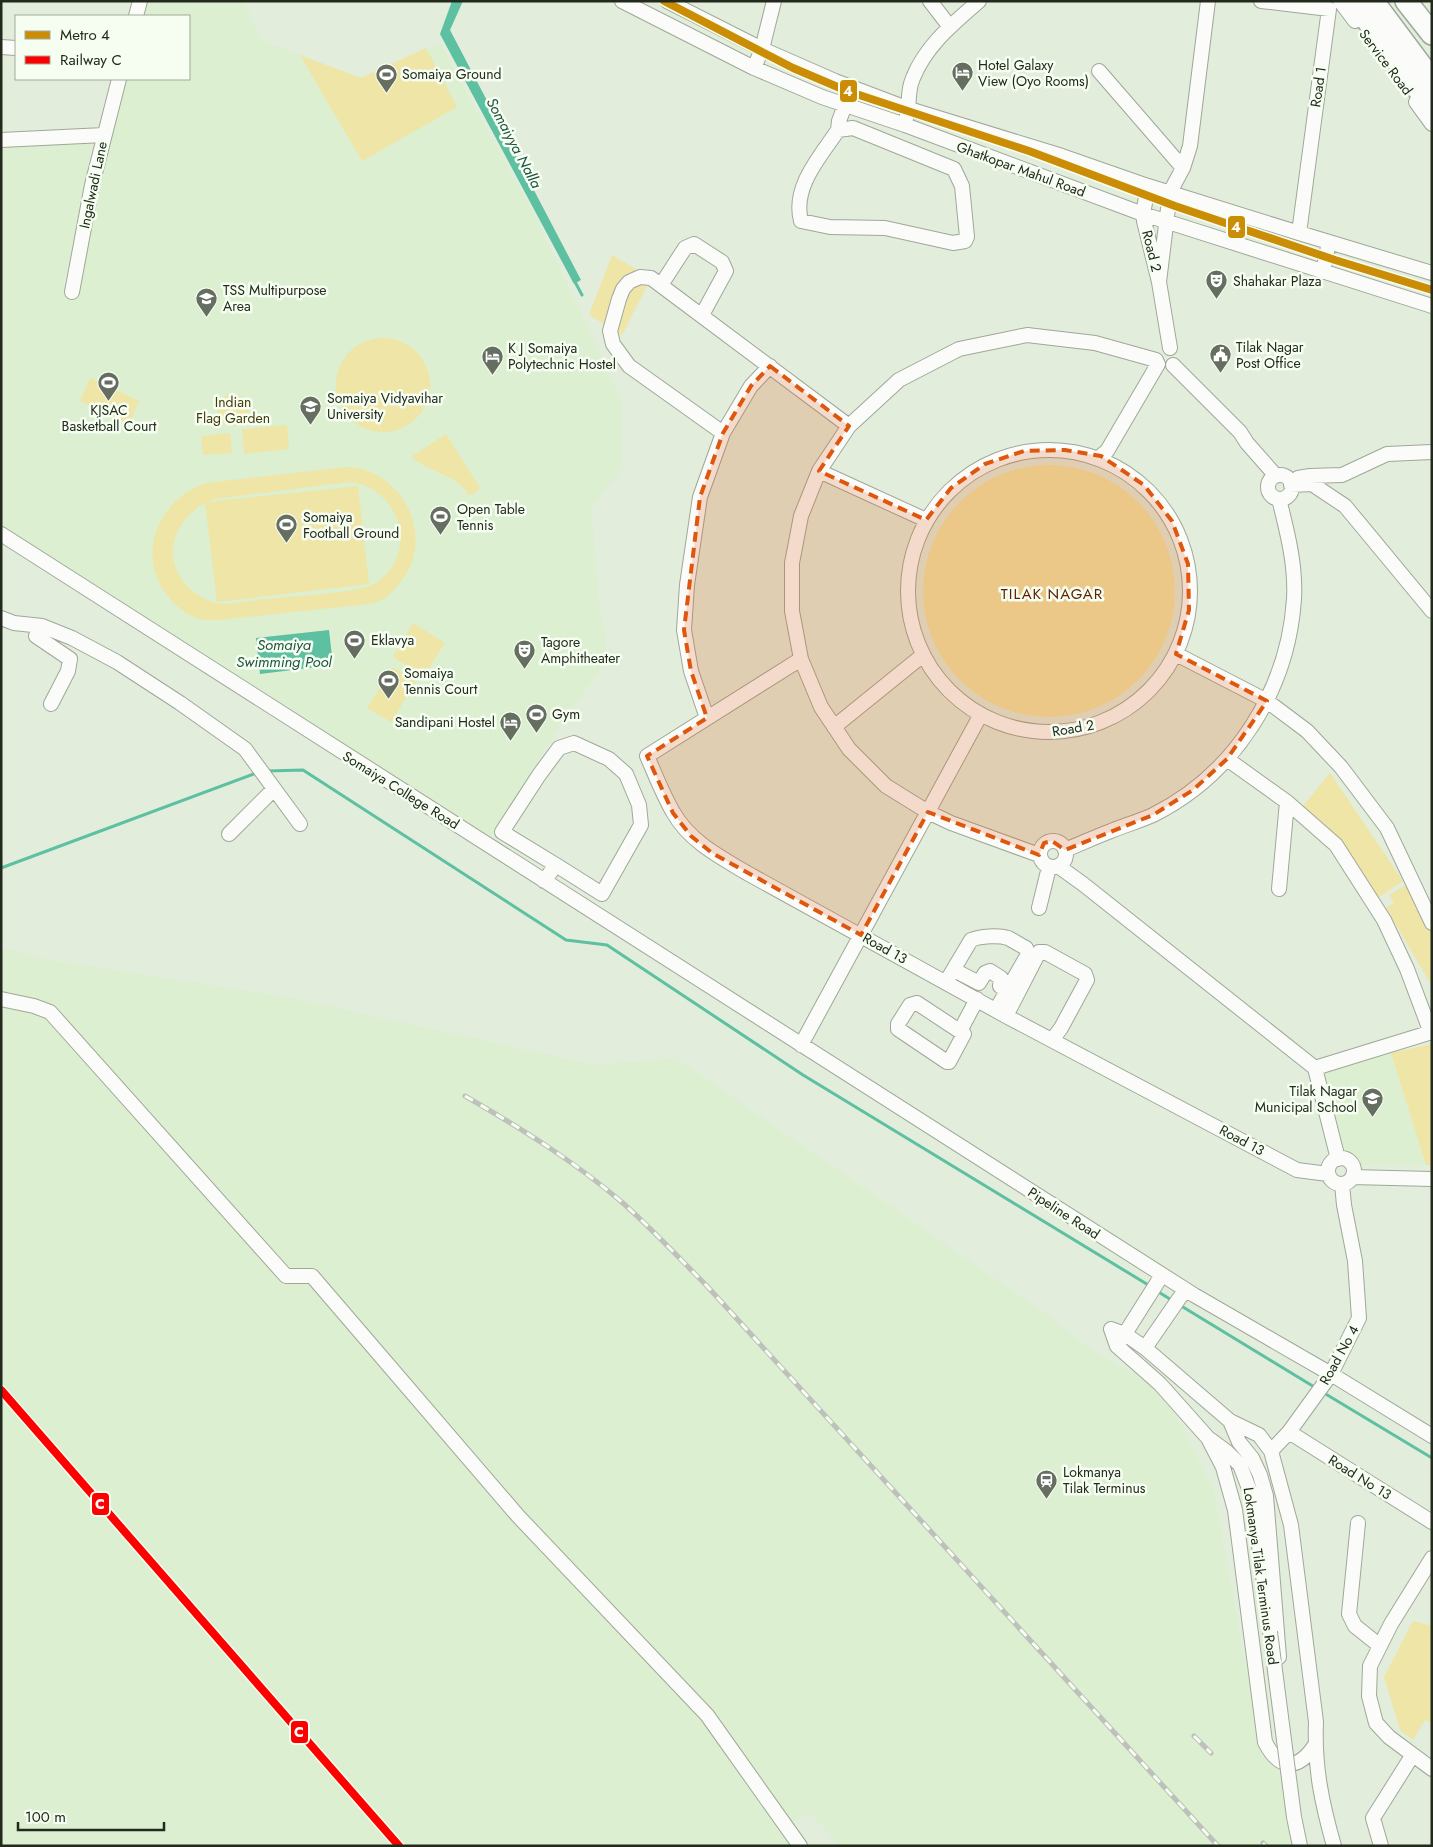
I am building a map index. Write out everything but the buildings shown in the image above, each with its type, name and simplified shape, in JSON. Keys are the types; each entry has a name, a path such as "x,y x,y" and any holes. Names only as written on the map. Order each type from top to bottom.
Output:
{"highway":[{"path":"1353,1 1432,108"},
{"path":"1364,1 1372,15 1432,94"},
{"path":"1373,1 1432,80"},
{"path":"1386,1 1432,61"},
{"path":"1406,1 1432,34"},
{"path":"1419,1 1432,18"}],"street":[{"path":"136,15 140,1"},
{"name":"Ghatkopar Mahul Road","path":"667,1 762,49 835,81 909,109 1062,156 1148,186 1432,273"},
{"path":"754,68 762,49 774,1"},
{"path":"930,1 950,27"},
{"path":"905,125 909,109 907,102 912,78 926,53 950,27 979,1"},
{"path":"1159,282 1170,192 1183,168 1190,146 1208,1"},
{"name":"Road 1","path":"1261,1 1329,9 1299,233"},
{"name":"Service Road","path":"1340,1 1432,124"},
{"name":"Ghatkopar Mahul Road","path":"631,3 754,68 845,105 905,125 1166,222 1432,306"},
{"path":"1,47 15,48"},
{"path":"1099,71 1183,168"},
{"name":"Ingalwadi Lane","path":"72,292 92,185 119,80"},
{"path":"838,130 853,128 954,169 962,186 967,237 965,241 953,243 885,228 830,227 801,222 798,209 803,183 838,130 845,105"},
{"path":"1,140 104,135"},
{"name":"Road 2","path":"1148,186 1144,214 1159,282 1170,348"},
{"path":"1323,272 1329,242"},
{"path":"661,285 686,248 694,244 722,262 726,271 702,315"},
{"path":"723,433 629,366 612,344 610,331 619,299 623,289 630,282 640,277 652,278 849,426"},
{"path":"1039,855 951,823 928,812 886,786 849,749 821,707 801,659 792,611 792,563 801,516 819,471 849,426 899,380 959,349 1027,335 1095,343 1157,362 1164,368 1173,365"},
{"path":"1101,456 1106,451 1157,362 1157,353 1161,349 1170,348 1176,356 1173,365"},
{"path":"1173,365 1285,480 1289,494 1279,498 1272,495 1268,489 1270,481 1285,480 1310,476 1342,475 1387,454 1432,452"},
{"path":"707,718 691,670 684,630 687,585 700,497 723,433 751,386 770,366"},
{"name":"Road 2","path":"1066,450 1101,456 1144,485 1172,521 1188,564 1189,610 1176,654 1155,686 1126,711 1091,727 1054,734 1016,730 980,716 945,688 920,651 908,608 910,562 926,520 951,488 985,464 1024,451 1066,450"},
{"path":"819,471 926,520"},
{"path":"1285,480 1312,484 1345,506 1432,611"},
{"path":"1039,908 1060,860 1060,843 1056,841 1048,842 1041,847 1039,855 1041,861 1060,860 1153,815 1192,790 1227,759 1249,732 1267,701 1286,652 1294,599 1290,546 1279,498"},
{"name":"Somaiya College Road","path":"1,534 801,1045"},
{"path":"1,618 14,623 42,626 72,638 117,662 180,702 245,749 300,824"},
{"path":"42,626 36,636 70,659 68,671 51,704"},
{"path":"1176,654 1267,701 1307,731 1341,767 1387,828 1432,923"},
{"path":"834,727 923,655"},
{"name":"Road 13","path":"801,659 647,756 673,813 691,836 712,853 1001,1013 1297,1170 1328,1174"},
{"path":"801,1045 980,716"},
{"path":"492,847 559,748 574,743 609,758 626,774 639,805 641,825 602,894 590,911"},
{"path":"1227,759 1287,802 1336,845 1384,920 1408,969 1431,1033 1315,1068"},
{"path":"229,834 272,786"},
{"path":"1279,889 1287,802"},
{"path":"502,832 602,894"},
{"path":"1060,860 1083,884 1315,1068 1338,1159"},
{"path":"544,881 556,865"},
{"path":"946,982 974,938 1005,938 1026,948 1028,954 1007,992 1001,1013"},
{"path":"1001,1013 1039,952 1045,952 1085,974 1087,980 1061,1028 1052,1040"},
{"path":"954,970 979,983 985,973 990,971 1001,978 1000,986 1007,992"},
{"path":"1,998 50,1012 286,1276 312,1276 518,1516 707,1715 800,1846"},
{"path":"960,1031 977,1000"},
{"path":"914,1003 960,1031 965,1036 951,1060 947,1062 900,1031 898,1027 910,1005 914,1003"},
{"name":"Pipeline Road","path":"801,1045 1178,1300 1330,1377 1432,1436"},
{"path":"1347,1181 1354,1169 1352,1164 1346,1159 1338,1159 1329,1166 1328,1174 1333,1182 1432,1178"},
{"name":"Road No 4","path":"1271,1451 1289,1432 1330,1377 1359,1318 1356,1261 1344,1205 1347,1181"},
{"path":"1117,1346 1156,1285"},
{"path":"1145,1348 1178,1300"},
{"name":"Lokmanya Tilak Terminus Road","path":"1300,1846 1294,1816 1253,1499 1247,1480 1240,1465 1227,1452 1208,1438 1160,1384 1117,1346 1111,1329 1125,1334 1145,1348 1230,1421 1239,1442 1252,1458 1260,1475 1266,1496 1279,1658 1305,1829 1311,1846"},
{"path":"1230,1421 1258,1435 1271,1451 1291,1525 1316,1722 1315,1745 1322,1805 1334,1846"},
{"name":"Road No 13","path":"1289,1432 1432,1522"},
{"path":"1208,1438 1222,1467 1234,1510 1266,1742 1271,1754 1281,1762 1288,1763 1296,1763 1307,1757 1315,1745"},
{"path":"1358,1523 1349,1614 1355,1626 1380,1646"},
{"path":"1432,1558 1370,1666 1368,1696 1376,1723 1389,1737 1412,1756 1432,1768"},
{"path":"1381,1846 1373,1818 1412,1756"}],"highlighted area":[{"path":"770,366 849,426 819,471 926,520 951,488 985,464 1024,451 1065,450 1101,456 1144,485 1172,521 1188,564 1189,610 1176,654 1267,701 1227,759 1193,790 1153,815 1065,850 1052,841 1044,843 1039,855 928,812 861,935 712,853 691,836 673,813 647,756 707,718 691,671 684,630 700,497 723,433 751,386"}],"shaded area":[{"name":"Somaiya Vidyavihar University","path":"142,1 244,1 262,41 361,78 426,48 442,44 449,61 534,214 621,398 621,471 591,507 599,603 606,642 605,654 599,672 567,715 487,843 1,531 1,147 93,144 63,288 75,293 120,80 190,80 190,15 138,15"},
{"path":"1,947 43,959 282,996 596,1065 676,1058 1036,1307 1096,1353 1162,1389 1213,1488 1253,1706 1286,1793 1301,1846 841,1846 810,1813 779,1829 793,1846 1,1846"},
{"name":"Tilak Nagar Municipal School","path":"1391,1053 1426,1165 1346,1165 1323,1071"}],"green space":[{"name":"Somaiya Ground","path":"426,48 457,107 362,161 300,55 361,78"},
{"path":"612,255 651,278 622,335 589,315"},
{"path":"383,338 401,342 416,352 426,367 430,385 426,403 416,418 401,428 383,432 365,428 350,418 340,403 336,385 340,367 350,352 365,342"},
{"name":"KJSAC Basketball Court","path":"90,378 139,401 129,424 80,401"},
{"name":"Indian Flag Garden","path":"233,394 245,398 249,410 245,422 233,426 221,422 217,410 221,398"},
{"path":"287,425 289,449 244,454 242,429"},
{"path":"230,433 232,453 203,455 201,436"},
{"path":"446,434 480,488 472,495 468,494 464,488 450,478 411,457"},
{"path":"1049,465 1074,468 1097,475 1119,487 1138,502 1153,521 1165,543 1172,566 1175,591 1172,616 1165,639 1153,661 1138,680 1119,695 1097,707 1074,714 1049,717 1024,714 1001,707 979,695 960,680 945,661 933,639 926,616 923,591 926,566 933,543 945,521 960,502 979,487 1001,475 1024,468"},
{"path":"346,467 366,470 383,479 397,492 408,507 414,525 415,544 412,563 393,591 375,602 219,620 196,618 184,612 174,603 160,584 154,567 153,549 156,532 163,517 174,503 189,491 206,483","holes":["351,482 367,487 381,495 391,507 398,522 400,537 399,552 392,567 380,580 372,585 337,592 221,604 209,601 195,593 184,582 176,569 173,552 176,535 185,520 205,503 217,602 369,584 358,486 206,502 214,499"]},
{"path":"413,623 445,643 424,676 393,657"},
{"name":"Somaiya Tennis Court","path":"393,667 416,681 391,722 367,708"},
{"path":"1330,773 1403,881 1378,898 1303,806"},
{"path":"1410,882 1432,929 1432,986 1386,908 1394,903 1389,895"},
{"path":"1432,1044 1432,1165 1426,1165 1391,1053"},
{"path":"1413,1621 1432,1626 1432,1723 1425,1720 1413,1740 1400,1730 1384,1677"}],"water":[{"path":"452,1 463,1 450,30 581,280 574,284 440,34"},
{"name":"Somaiya Swimming Pool","path":"329,630 333,665 260,674 256,638"}],"waterway":[{"name":"Somaiyya Nalla","path":"574,280 582,295"},
{"path":"267,771 303,770 566,940 607,945 803,1075 1150,1286"},
{"path":"1,868 259,772"},
{"path":"1157,1291 1173,1301"},
{"path":"1178,1304 1316,1388"},
{"path":"1324,1393 1432,1458"}],"railway":[{"path":"465,1096 527,1133 567,1160 605,1188 655,1233 706,1285 1218,1846"},
{"path":"1194,1736 1211,1753"},
{"path":"1263,1843 1266,1846"}],"metro line":[{"name":"4","path":"664,1 793,68 847,91 1029,151 1175,206 1335,260 1432,290"}],"rail line":[{"name":"C","path":"1,1390 399,1846"}],"place":[{"name":"Hotel Galaxy View (Oyo Rooms)","path":"962,92"},
{"name":"Somaiya Ground","path":"386,93"},
{"name":"Shahakar Plaza","path":"1217,300"},
{"name":"TSS Multipurpose Area","path":"207,317"},
{"name":"Tilak Nagar Post Office","path":"1220,374"},
{"name":"K J Somaiya Polytechnic Hostel","path":"492,375"},
{"name":"KJSAC Basketball Court","path":"109,401"},
{"name":"Somaiya Vidyavihar University","path":"311,425"},
{"name":"Open Table Tennis","path":"441,536"},
{"name":"Somaiya Football Ground","path":"287,544"},
{"name":"Eklavya","path":"355,659"},
{"name":"Tagore Amphitheater","path":"525,669"},
{"name":"Somaiya Tennis Court","path":"388,700"},
{"name":"Gym","path":"536,733"},
{"name":"Sandipani Hostel","path":"511,741"},
{"name":"Tilak Nagar Municipal School","path":"1373,1118"},
{"name":"Lokmanya Tilak Terminus","path":"1047,1499"}],"district":[{"name":"TILAK NAGAR","path":"1052,594"}]}
